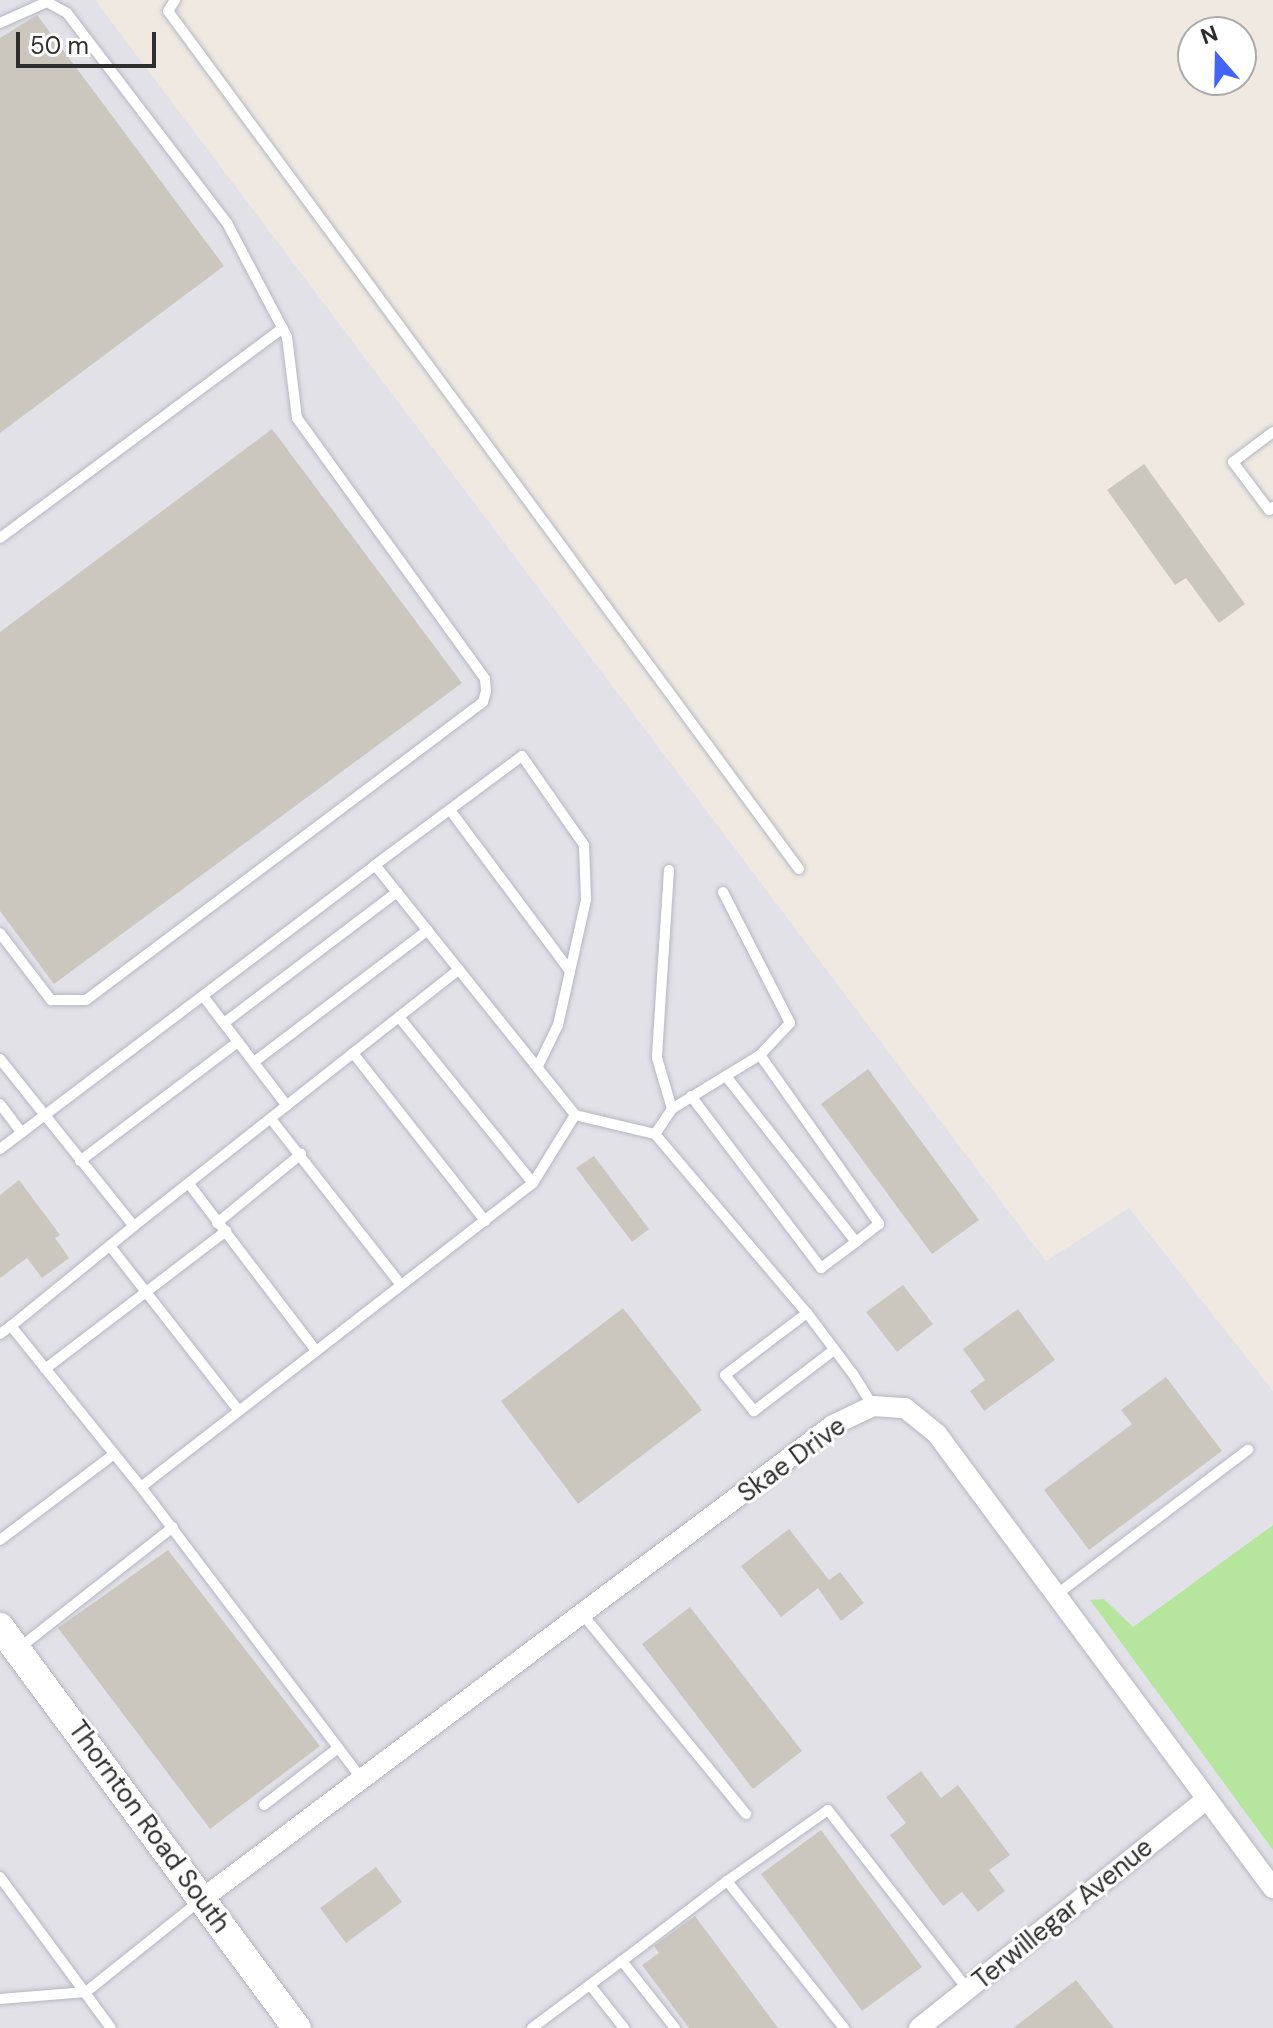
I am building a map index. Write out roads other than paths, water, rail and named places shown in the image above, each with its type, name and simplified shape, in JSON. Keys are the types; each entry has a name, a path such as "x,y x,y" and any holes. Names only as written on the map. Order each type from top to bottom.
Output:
{"street":[{"name":"Skae Drive","path":"202,1899 584,1616 833,1425 873,1406 905,1408 922,1418 1273,1888"},
{"name":"Thornton Road South","path":"0,1627 297,2028"},
{"name":"Terwillegar Avenue","path":"919,2028 1206,1800"}],"lane":[{"path":"175,0 168,11 799,869"},
{"path":"0,23 28,5 47,2 67,13 227,223 283,328 297,418 485,679 483,702 77,1004 51,1000 0,933"},
{"path":"0,538 283,328"},
{"path":"1273,432 1233,462 1269,510 1273,507"},
{"path":"0,1149 522,756 584,845 586,900 558,1025 538,1066"},
{"path":"450,810 570,971"},
{"path":"375,865 575,1115 584,1122 655,1134 807,1313 873,1406"},
{"path":"669,870 657,1058 672,1109"},
{"path":"224,1023 397,892"},
{"path":"655,1134 672,1109 760,1055 790,1023 723,892"},
{"path":"254,1062 428,930"},
{"path":"0,1334 459,969"},
{"path":"203,996 287,1106"},
{"path":"399,1017 533,1183"},
{"path":"80,1161 238,1042"},
{"path":"353,1053 485,1221"},
{"path":"691,1096 821,1268 879,1224 760,1055"},
{"path":"0,1059 134,1226"},
{"path":"726,1076 856,1242"},
{"path":"0,1104 22,1133"},
{"path":"141,1487 533,1183 575,1115"},
{"path":"271,1119 401,1285"},
{"path":"217,1223 301,1154"},
{"path":"189,1184 316,1351"},
{"path":"45,1369 226,1231"},
{"path":"110,1246 239,1411"},
{"path":"807,1313 725,1375 754,1411 834,1350"},
{"path":"11,1326 173,1527 363,1781"},
{"path":"1056,1595 1248,1450"},
{"path":"0,1540 114,1454"},
{"path":"17,1650 173,1527"},
{"path":"584,1616 746,1814"},
{"path":"264,1805 338,1748"},
{"path":"532,2028 727,1881 828,1810 968,1990"},
{"path":"0,1877 111,2028"},
{"path":"727,1881 844,2028"},
{"path":"0,1999 86,1992 202,1899"},
{"path":"622,1961 675,2028"},
{"path":"590,1985 624,2028"}]}
